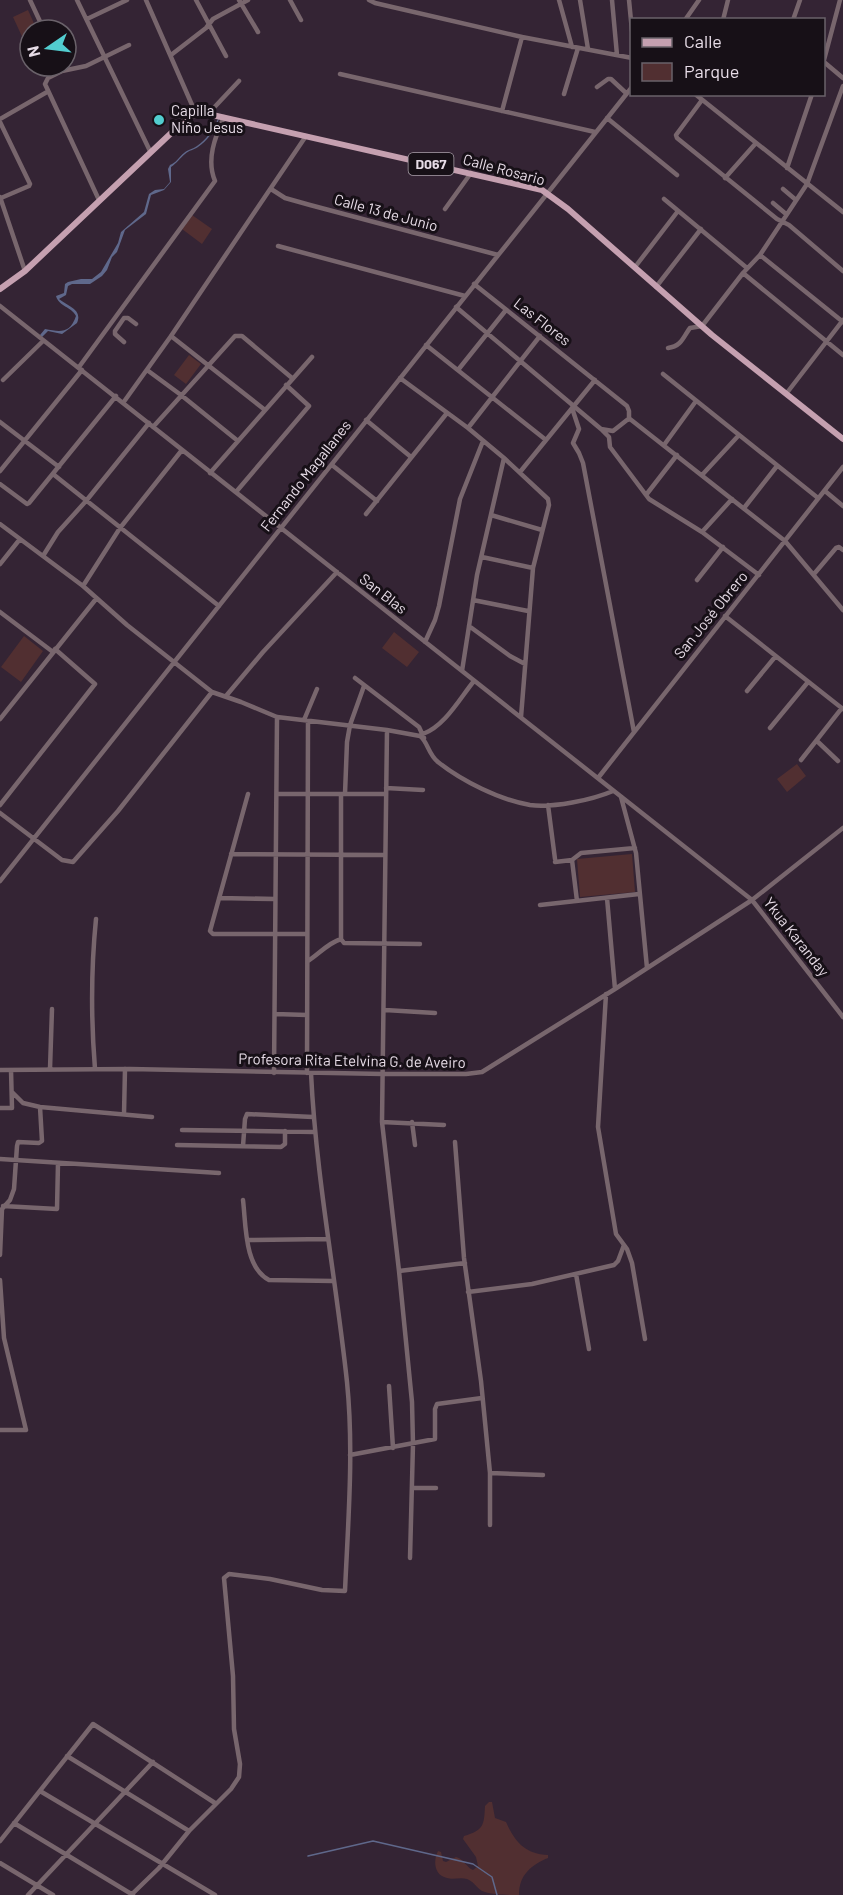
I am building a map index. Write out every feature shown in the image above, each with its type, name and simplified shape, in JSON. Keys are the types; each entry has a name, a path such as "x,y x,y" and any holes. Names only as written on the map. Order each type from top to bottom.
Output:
{"main road":[{"name":"Calle Rosario","path":"196,114 224,117 532,186 548,193 702,326 843,439"},
{"path":"0,289 25,271 150,152 185,120 196,114"}],"street":[{"path":"30,0 38,18"},
{"path":"77,0 150,152"},
{"path":"87,19 127,0"},
{"path":"146,0 196,114"},
{"path":"196,0 226,56"},
{"path":"171,55 206,28 213,19 240,2 248,0"},
{"path":"290,0 301,20"},
{"path":"369,0 522,38 630,58"},
{"path":"559,0 575,47 564,94"},
{"path":"580,0 588,49"},
{"path":"612,0 617,55"},
{"path":"630,0 631,18"},
{"path":"688,18 699,0"},
{"path":"724,18 728,0"},
{"path":"794,18 800,0"},
{"path":"825,57 840,0"},
{"path":"240,2 258,32"},
{"path":"502,111 522,38"},
{"path":"78,67 86,66 129,45"},
{"path":"825,62 843,78"},
{"path":"340,74 595,132"},
{"path":"48,78 45,84 48,92 99,200"},
{"path":"597,87 611,79 626,93"},
{"path":"208,114 239,81"},
{"path":"668,348 684,340 690,328 702,326 759,255 782,222 807,184 843,86"},
{"name":"Fernando Magallanes","path":"0,881 630,89"},
{"path":"25,271 1,197 30,184 0,121 48,92"},
{"path":"697,96 843,212"},
{"path":"787,168 811,96"},
{"path":"702,100 676,137 725,178 789,225 843,271"},
{"path":"0,471 81,369 113,320 215,181 212,172 213,148 224,117"},
{"path":"607,118 677,175"},
{"path":"123,403 306,136"},
{"path":"725,178 756,143"},
{"path":"445,209 471,173"},
{"name":"Calle 13 de Junio","path":"271,189 285,198 498,255"},
{"path":"783,189 796,200"},
{"path":"664,199 747,268"},
{"path":"774,203 786,214"},
{"path":"634,267 678,211"},
{"path":"656,286 700,229"},
{"path":"278,246 465,296"},
{"path":"759,255 843,321 786,394"},
{"path":"743,273 843,355"},
{"name":"Las Flores","path":"474,284 627,406 629,419"},
{"name":"San Blas","path":"0,306 752,900"},
{"path":"456,307 601,429 609,437 610,447 649,499 702,532 759,575"},
{"path":"458,370 506,309"},
{"path":"124,342 114,333 119,325 125,318 136,324"},
{"path":"113,320 119,325"},
{"path":"43,556 58,532 151,425 232,339 238,335 242,336 292,378"},
{"path":"171,336 265,410"},
{"path":"468,428 540,336"},
{"path":"3,380 43,341"},
{"path":"426,345 546,440"},
{"path":"210,473 312,357"},
{"path":"147,370 238,441"},
{"path":"663,374 818,498"},
{"path":"400,378 468,428 548,499 549,505 533,568 521,717"},
{"path":"520,472 595,380"},
{"path":"236,492 309,406 286,385"},
{"path":"0,484 27,504 116,396"},
{"path":"664,445 696,401"},
{"path":"573,407 579,429 573,444 583,463 634,732"},
{"path":"366,514 447,413"},
{"path":"601,429 613,431 629,419 785,541 842,607"},
{"path":"366,420 411,457"},
{"path":"0,422 59,467"},
{"path":"702,475 739,435"},
{"path":"424,642 439,606 460,499 483,441"},
{"path":"83,586 120,528 182,450"},
{"path":"646,495 677,455"},
{"path":"462,671 473,600 504,458"},
{"path":"332,465 377,501"},
{"path":"744,508 777,466"},
{"name":"San José Obrero","path":"598,778 843,467"},
{"path":"53,474 219,606"},
{"path":"825,492 843,506"},
{"path":"702,532 732,499"},
{"path":"491,515 542,530"},
{"path":"0,524 83,586 173,663 212,692 277,717 423,736"},
{"path":"0,564 21,539"},
{"path":"697,580 723,547"},
{"path":"814,574 836,548 843,550"},
{"path":"482,557 533,568"},
{"path":"226,696 337,572"},
{"path":"0,719 96,599"},
{"path":"473,600 528,611"},
{"path":"0,612 54,650 95,684 0,805"},
{"path":"725,616 843,708 801,759"},
{"path":"470,626 510,656 525,664"},
{"path":"747,691 775,657"},
{"path":"355,678 419,727 432,757 463,780 530,805 548,805 591,798 613,791"},
{"path":"423,736 442,720 474,681"},
{"path":"771,728 808,682"},
{"path":"364,686 350,725 347,742 341,854 341,939 345,943 420,944"},
{"path":"14,1823 132,1895 163,1864 189,1832 237,1781 241,1770 234,1729 233,1676 224,1578 229,1574 270,1579 322,1590 345,1591 350,1455 347,1383 315,1132 309,1073 307,1015 309,795 306,721 317,689"},
{"path":"0,813 62,860 73,862 118,811 212,692"},
{"path":"274,1073 277,717"},
{"path":"387,730 382,1122 412,1402 410,1558"},
{"path":"817,741 838,761"},
{"path":"386,788 423,790"},
{"path":"248,794 210,931 211,933 307,934"},
{"path":"276,794 386,794"},
{"path":"621,797 635,848 647,968"},
{"path":"548,805 555,861 572,860 581,853 635,848"},
{"name":"Profesora Rita Etelvina G. de Aveiro","path":"0,1070 125,1069 274,1073 471,1074 488,1070 752,900 843,828"},
{"path":"231,854 385,855"},
{"path":"572,860 577,901"},
{"path":"540,905 639,894"},
{"path":"219,898 275,899"},
{"path":"607,898 615,989"},
{"name":"Ykua Karanday","path":"752,900 843,1017"},
{"path":"95,1069 93,968 96,920"},
{"path":"308,961 341,939"},
{"path":"606,994 598,1127 616,1234 629,1253 632,1263 645,1339"},
{"path":"50,1070 52,1009"},
{"path":"385,1010 435,1013"},
{"path":"275,1014 307,1015"},
{"path":"124,1114 125,1069"},
{"path":"0,1108 12,1108 11,1070"},
{"path":"12,1092 23,1103 40,1107 152,1117"},
{"path":"0,1255 2,1206 12,1195 18,1142 39,1143 42,1141 40,1107"},
{"path":"243,1146 244,1119 247,1114 314,1117"},
{"path":"382,1122 444,1125"},
{"path":"412,1122 415,1145"},
{"path":"182,1130 315,1132"},
{"path":"177,1145 281,1147 285,1144 285,1131"},
{"path":"455,1142 468,1292 490,1473 490,1525"},
{"path":"0,1159 219,1173"},
{"path":"2,1206 57,1209 57,1163"},
{"path":"243,1200 250,1256 260,1272 269,1280 333,1281"},
{"path":"248,1240 327,1239"},
{"path":"468,1292 532,1284 614,1264 621,1256 624,1245"},
{"path":"399,1271 465,1263"},
{"path":"576,1274 589,1349"},
{"path":"0,1281 2,1338 26,1430 0,1431"},
{"path":"389,1386 393,1448"},
{"path":"350,1455 435,1439 437,1404 482,1398"},
{"path":"490,1473 543,1475"},
{"path":"412,1488 436,1488"},
{"path":"0,1841 91,1725 95,1724 215,1803"},
{"path":"67,1756 189,1832"},
{"path":"28,1895 153,1762"},
{"path":"40,1791 215,1895"},
{"path":"0,1863 53,1895"}],"green space":[{"path":"28,10 32,18 18,18 18,28 13,17"},
{"path":"192,215 212,229 202,244 182,229"},
{"path":"189,355 201,364 186,384 174,375"},
{"path":"394,632 419,652 407,667 382,648"},
{"path":"24,636 43,651 21,682 1,667"},
{"path":"797,764 806,776 787,792 777,779"},
{"path":"632,854 635,892 580,897 577,859"},
{"path":"492,1802 495,1818 506,1822 522,1846 533,1852 548,1855 548,1858 536,1864 524,1876 519,1895 482,1891 467,1879 449,1879 437,1871 435,1859 438,1851 441,1852 443,1861 446,1862 456,1857 473,1870 478,1866 476,1857 463,1839 464,1836 482,1826 485,1806"}],"water":[{"path":"218,119 213,131 205,142 187,153 171,167 171,182 164,190 151,195 146,214 125,230 117,252 102,276 90,284 68,286 66,295 59,299 76,311 77,323 62,334 48,331 42,337 40,335 45,329 60,331 71,326 76,316 58,300 56,296 64,293 65,284 68,282 92,279 101,272 118,243 121,232 144,212 149,194 155,190 164,189 170,182 168,169 170,165 203,141 212,131"}],"waterway":[{"path":"308,1856 373,1841 473,1864 492,1877 497,1895"}],"place":[{"name":"Capilla Niño Jesus","path":"159,120"}]}
